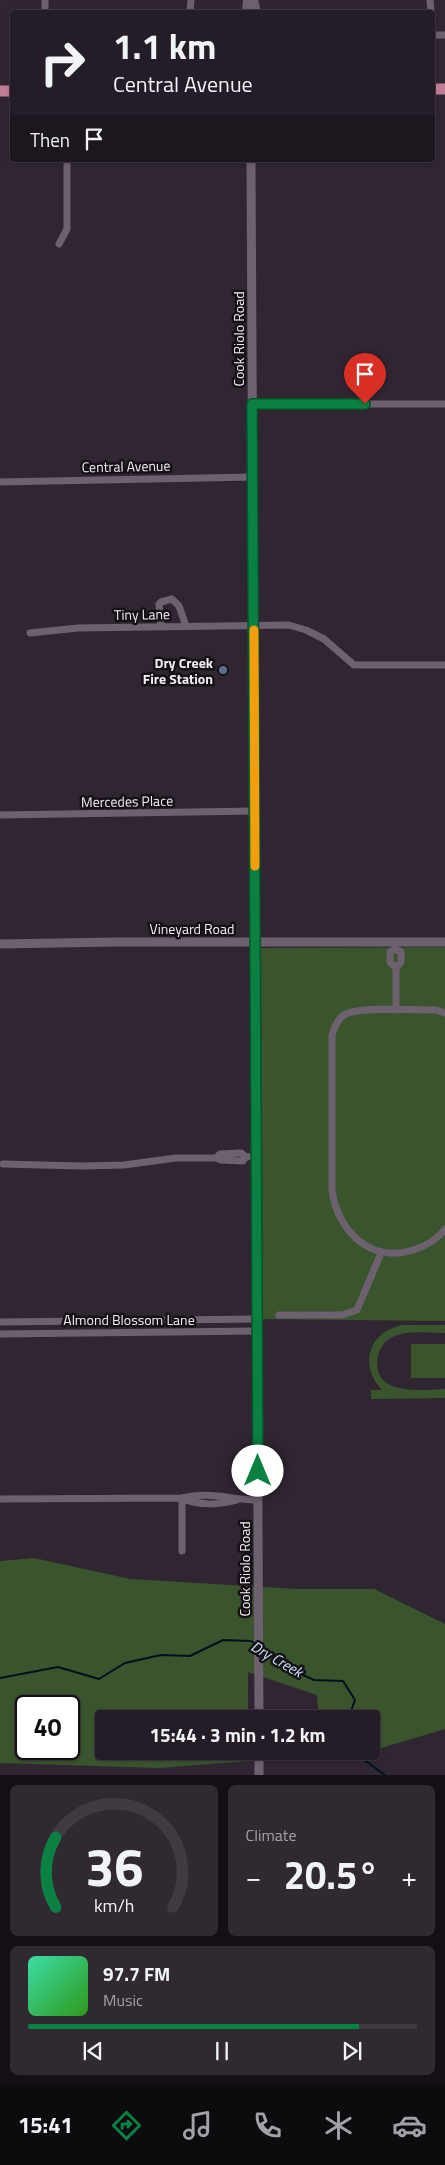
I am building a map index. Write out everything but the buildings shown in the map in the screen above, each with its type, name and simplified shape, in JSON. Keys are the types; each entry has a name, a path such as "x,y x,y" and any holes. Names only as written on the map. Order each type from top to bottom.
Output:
{"street":[{"path":"59,244 67,229 67,162"},
{"name":"Cook Riolo Road","path":"251,162 255,942 251,1156 257,1319 258,1710"},
{"path":"252,404 445,404"},
{"name":"Central Avenue","path":"0,482 253,476"},
{"path":"161,626 160,604 172,598 179,606 186,626"},
{"name":"Tiny Lane","path":"30,633 78,628 288,625 306,630 324,639 354,665 445,665"},
{"name":"Mercedes Place","path":"0,815 255,811"},
{"name":"Vineyard Road","path":"0,944 255,942 395,946 445,942"},
{"path":"395,946 401,952 401,962 396,968 396,1010"},
{"path":"445,1013 436,1010 357,1010 344,1015 336,1024 332,1035 332,1190 334,1206 342,1222 354,1237 382,1252 406,1252 426,1246 445,1229"},
{"path":"3,1164 124,1165 176,1158 216,1158 220,1154 231,1157 241,1153 251,1156"},
{"path":"279,1315 342,1315 358,1310 382,1252"},
{"path":"0,1322 257,1319"},
{"name":"Almond Blossom Lane","path":"0,1334 257,1331"},
{"path":"182,1498 182,1551"},
{"path":"0,1499 182,1498 191,1503 227,1503 237,1500 258,1500"},
{"path":"259,1760 259,1775"}],"green space":[{"path":"445,947 445,1321 257,1319 255,948"},
{"path":"403,1325 445,1325 445,1333 407,1333 386,1341 378,1356 378,1369 382,1379 389,1385 411,1390 445,1389 445,1398 371,1399 371,1390 382,1390 370,1370 371,1350 382,1334 391,1328"},
{"path":"411,1344 445,1344 445,1378 411,1378"},
{"path":"34,1558 130,1579 298,1589 374,1589 445,1624 445,1729 380,1748 380,1710 318,1710 317,1695 248,1672 248,1710 95,1710 95,1760 249,1761 159,1768 0,1763 0,1561"}],"waterway":[{"name":"Dry Creek","path":"0,1678 58,1667 99,1679 125,1663 161,1655 190,1656 223,1640 251,1641 256,1644"},
{"name":"Dry Creek","path":"262,1648 290,1669 314,1680 343,1681 355,1700 351,1710"},
{"name":"Dry Creek","path":"364,1760 385,1775"}],"slow traffic":[{"path":"254,630 255,866"}],"place":[{"name":"Dry Creek Fire Station","path":"223,670"}],"route":[{"path":"258,1471 252,404 365,404"}]}
